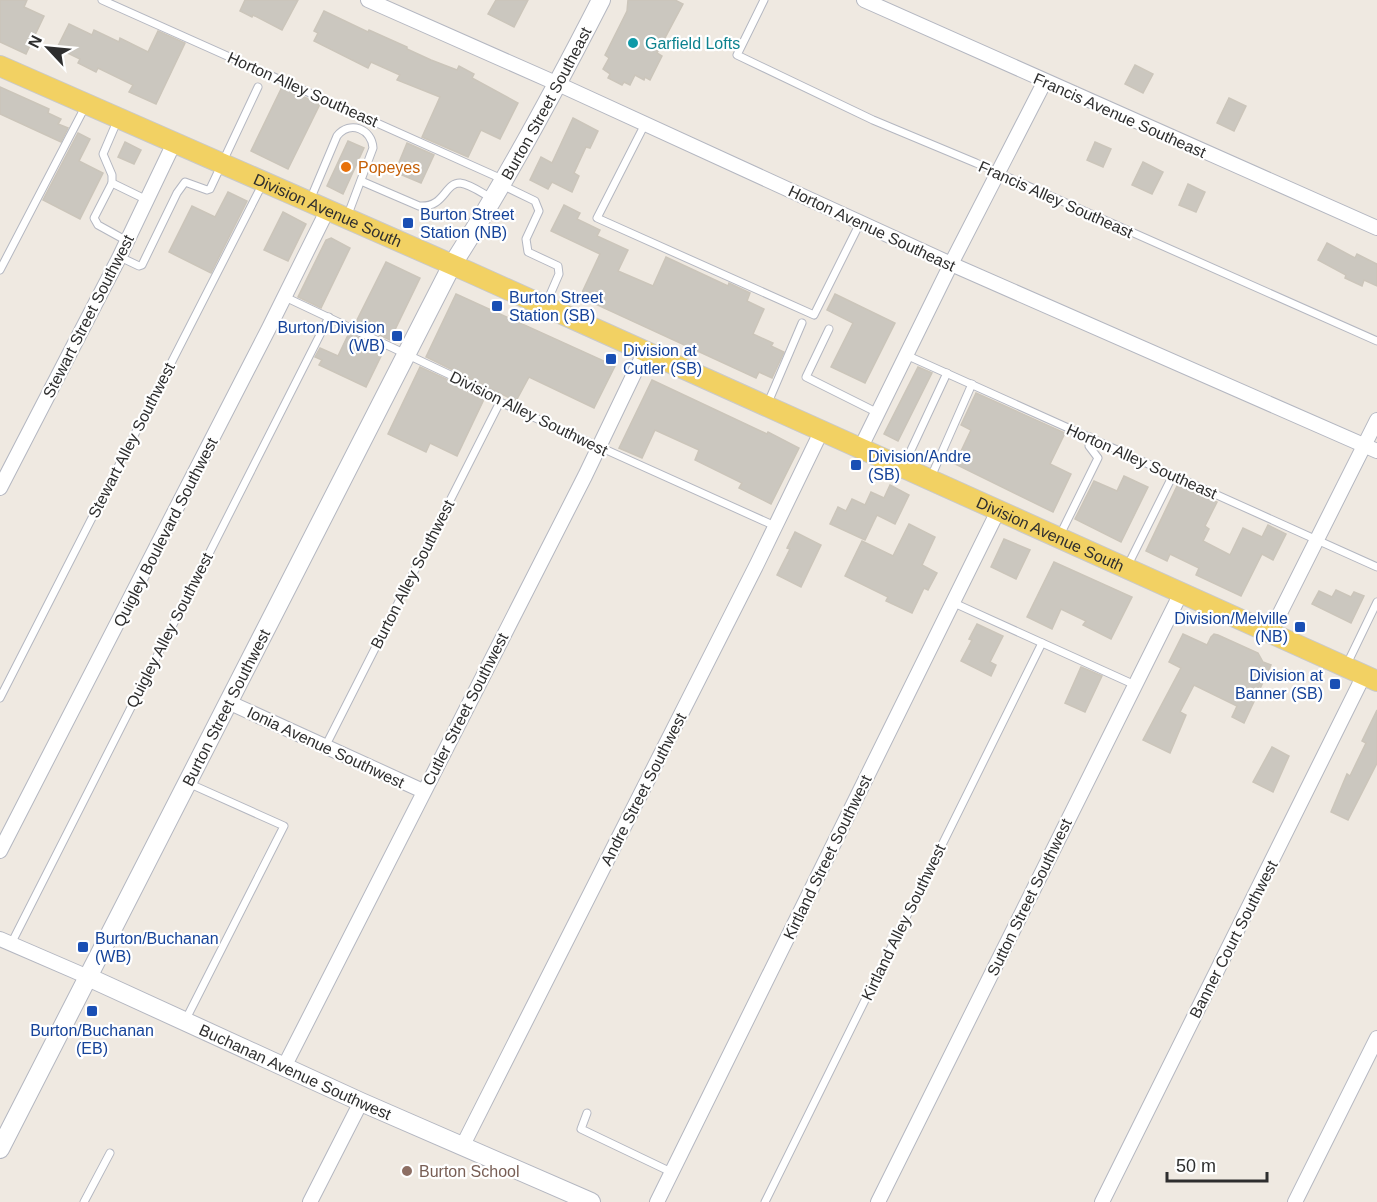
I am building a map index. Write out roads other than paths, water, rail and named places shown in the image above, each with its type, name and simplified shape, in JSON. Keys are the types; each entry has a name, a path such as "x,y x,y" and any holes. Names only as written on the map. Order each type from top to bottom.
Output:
{"main road":[{"name":"Burton Street Southeast","path":"452,265 500,188 558,84 601,0"},
{"name":"Division Avenue South","path":"0,66 545,306 998,512 1059,537 1371,678"},
{"name":"Burton Street Southwest","path":"0,1149 452,265"},
{"name":"Buchanan Avenue Southwest","path":"88,977 361,1102 591,1202"}],"street":[{"name":"Horton Avenue Southeast","path":"368,0 558,84 951,264 1371,448"},
{"name":"Francis Avenue Southeast","path":"864,0 1377,228"},
{"path":"860,448 1045,81"},
{"name":"Stewart Street Southwest","path":"0,488 120,257 174,143"},
{"name":"Quigley Boulevard Southwest","path":"0,851 327,211"},
{"name":"Cutler Street Southwest","path":"284,1067 599,447 645,351"},
{"path":"1270,633 1317,540 1371,448 1377,420"},
{"name":"Andre Street Southwest","path":"463,1145 821,432"},
{"name":"Kirtland Street Southwest","path":"657,1202 998,512"},
{"name":"Sutton Street Southwest","path":"878,1202 1181,593"},
{"name":"Banner Court Southwest","path":"1102,1202 1371,678"},
{"name":"Ionia Avenue Southwest","path":"228,702 423,791"},
{"name":"Buchanan Avenue Southwest","path":"5,942 88,977"},
{"path":"1295,1202 1377,1038"},
{"path":"310,1202 361,1102"}],"lane":[{"name":"Horton Alley Southeast","path":"102,0 500,188"},
{"name":"Francis Alley Southeast","path":"764,0 737,55 873,120 1377,341"},
{"path":"120,257 139,266 142,265 180,186 185,182 210,189 258,87"},
{"path":"0,270 86,105"},
{"path":"118,119 103,154 112,175 112,183 94,219 98,225 127,241"},
{"path":"645,124 597,218 814,315 860,223"},
{"path":"309,203 337,135 341,130 350,127 365,131 372,141 371,157 346,218"},
{"path":"361,181 419,206 429,207 439,200 452,185 461,183 500,188 535,201 539,211 526,239 528,252 558,266 559,274 545,306"},
{"name":"Stewart Alley Southwest","path":"0,699 263,182"},
{"path":"112,183 147,200"},
{"name":"Division Alley Southwest","path":"285,297 497,396 500,402 775,526"},
{"name":"Quigley Alley Southwest","path":"5,942 329,317"},
{"path":"766,407 802,323"},
{"path":"829,329 806,377 878,413"},
{"name":"Horton Alley Southeast","path":"906,355 1377,567"},
{"path":"903,468 947,373"},
{"path":"930,480 972,384"},
{"name":"Burton Alley Southwest","path":"325,747 500,402"},
{"path":"1059,537 1098,458 1089,446 1090,437"},
{"path":"1127,568 1173,475"},
{"path":"1346,667 1377,602"},
{"path":"954,603 1134,685"},
{"name":"Kirtland Alley Southwest","path":"765,1202 1042,643"},
{"path":"185,1022 284,826 187,782"},
{"path":"587,1113 581,1129 671,1172"},
{"path":"84,1202 110,1153"}],"place":[{"name":"Garfield Lofts","path":"633,43"},
{"name":"Popeyes","path":"346,167"},
{"name":"Burton Street Station (NB)","path":"408,223"},
{"name":"Burton Street Station (SB)","path":"497,306"},
{"name":"Burton/Division (WB)","path":"397,336"},
{"name":"Division at Cutler (SB)","path":"611,359"},
{"name":"Division/Andre (SB)","path":"856,465"},
{"name":"Division/Melville (NB)","path":"1300,627"},
{"name":"Division at Banner (SB)","path":"1335,684"},
{"name":"Burton/Buchanan (WB)","path":"83,947"},
{"name":"Burton/Buchanan (EB)","path":"92,1011"},
{"name":"Burton School","path":"407,1171"}]}
